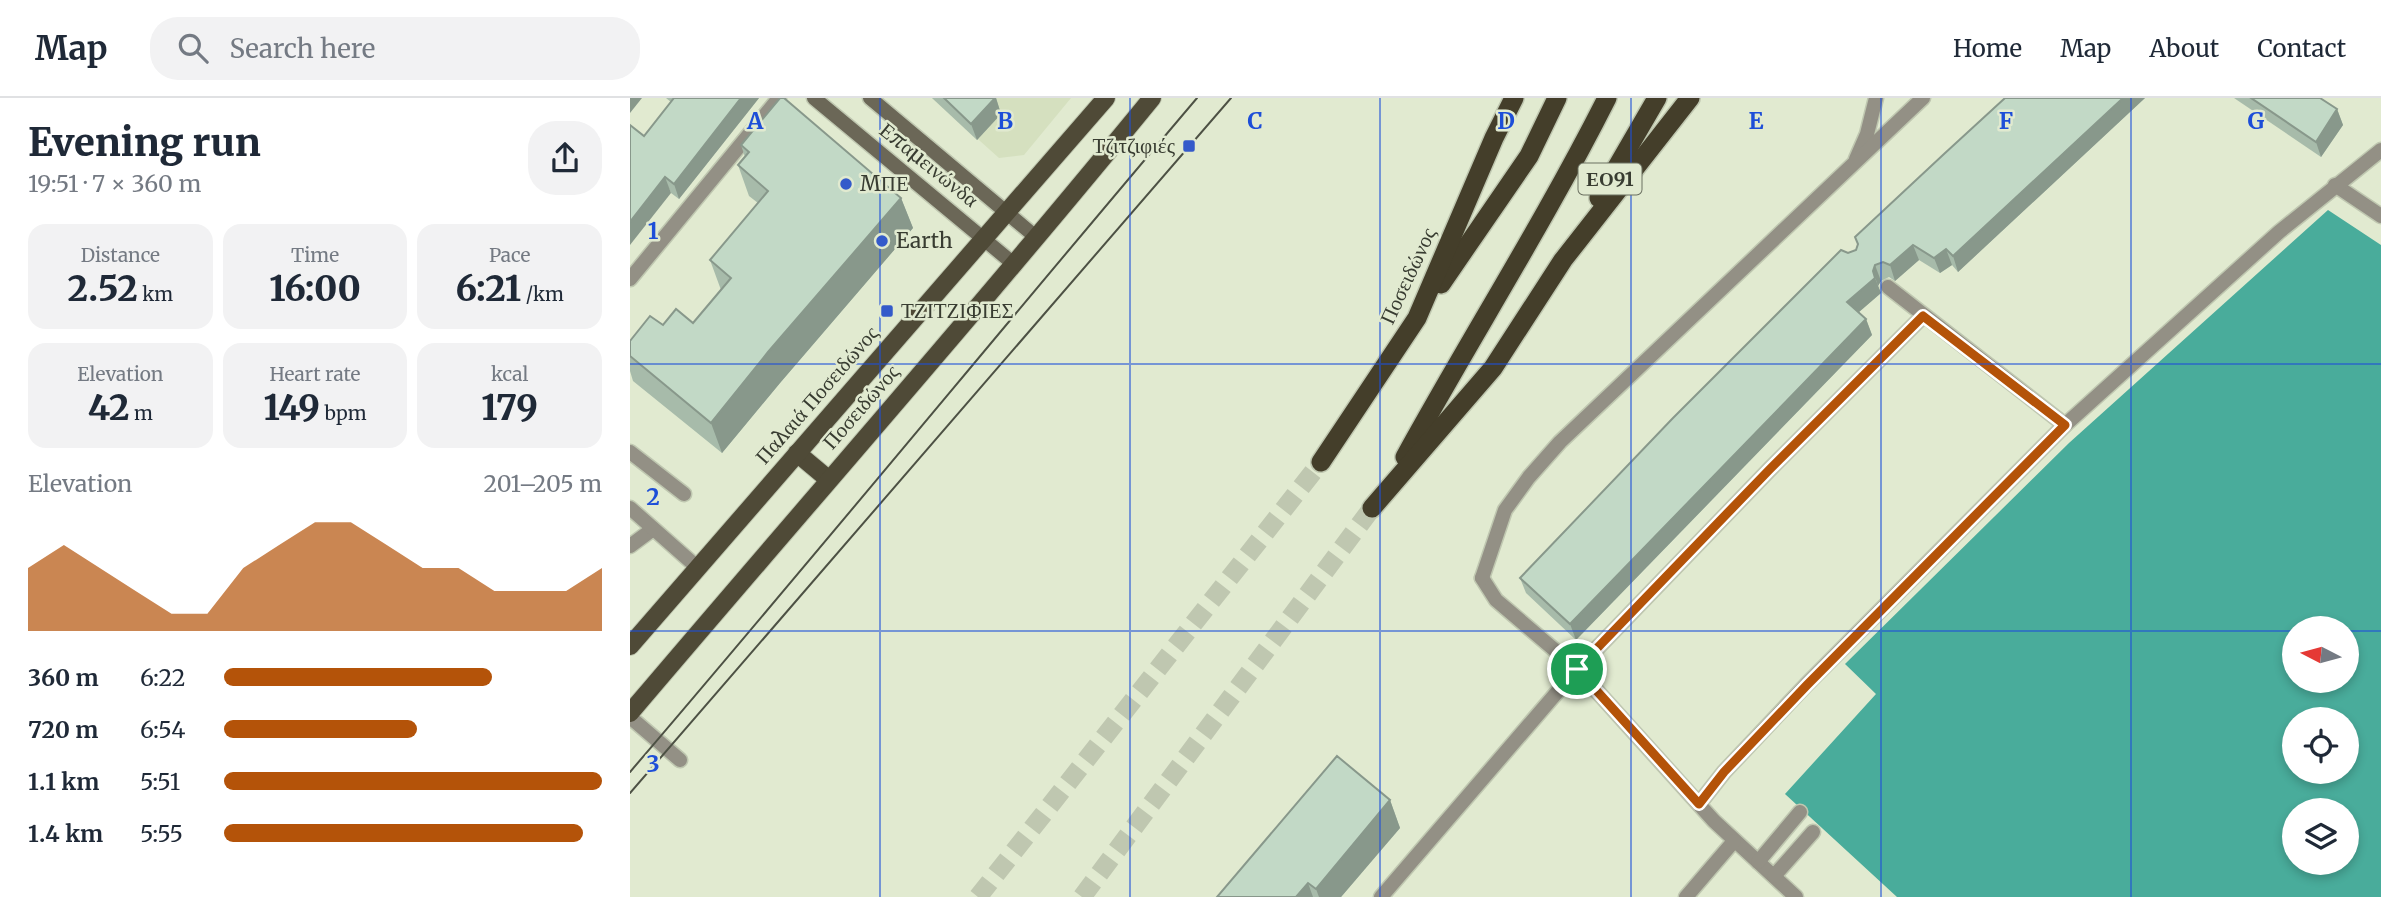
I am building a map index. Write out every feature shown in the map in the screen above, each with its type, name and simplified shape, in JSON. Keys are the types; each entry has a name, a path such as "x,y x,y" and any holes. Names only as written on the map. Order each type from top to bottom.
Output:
{"highway":[{"name":"Ποσειδώνος","path":"1321,462 1417,318 1494,138 1514,98"},
{"path":"1417,318 1529,156 1557,98"},
{"path":"1385,492 1464,350 1529,242 1607,98"},
{"name":"ΕΟ91","path":"1563,260 1657,98"},
{"path":"1372,508 1493,368 1563,260 1690,98"}],"main road":[{"name":"Επαμεινώνδα","path":"814,98 1016,265"},
{"name":"Επαμεινώνδα","path":"870,98 1037,238"},
{"name":"Παλαιά Ποσειδώνος","path":"630,646 1106,98"},
{"path":"1037,238 1152,98"},
{"name":"Ποσειδώνος","path":"828,479 1037,238"},
{"path":"630,715 828,479 797,453"}],"street":[{"path":"630,279 779,98"},
{"path":"1854,163 1867,134 1877,98"},
{"path":"1796,897 1734,841 1577,669 1496,600 1482,578 1505,510 1560,442 1923,98"},
{"path":"1699,804 1724,772 1807,685 2065,425 2279,232 2381,150"},
{"path":"2335,185 2381,216"},
{"path":"1888,287 2065,425"},
{"path":"1381,897 1577,669 1770,469 1923,316"},
{"path":"630,452 684,494"},
{"path":"630,508 698,568"},
{"path":"630,546 653,529"},
{"path":"630,715 680,760"},
{"path":"1758,862 1800,812"},
{"path":"1774,876 1813,832"},
{"path":"1686,897 1734,841"}],"shaded area":[{"path":"932,98 1071,98 1024,155 999,158"}],"water":[{"path":"2328,210 2381,245 2381,897 1897,897 1785,794 1876,694 1845,664 2069,443"}],"building":[{"path":"674,98 741,98 674,184 665,177 630,222 630,125 644,136"},
{"path":"780,98 784,98 901,198 768,352 711,423 630,356 630,341 650,316 663,325 676,309 693,323 731,278 710,260 768,191 738,165 749,152 741,145"},
{"path":"944,98 995,98 971,124"},
{"path":"2005,98 2123,98 1953,256 1946,249 1934,258 1913,245 1890,265 1883,262 1875,265 1875,278 1847,302 1866,319 1570,624 1520,578 1673,418 1841,250 1848,253 1856,250 1858,244 1855,237"},
{"path":"2251,98 2320,98 2337,109 2316,142"},
{"path":"1337,756 1390,800 1316,889 1308,883 1296,897 1217,897"}],"tunnel":[{"path":"978,897 1321,462"},
{"path":"1082,897 1372,508"}],"tram line":[{"path":"630,772 1197,98"},
{"path":"630,793 1231,98"}],"place":[{"name":"Τζιτζιφιές","path":"1189,146"},
{"name":"ΜΠΕ","path":"846,184"},
{"name":"Earth","path":"882,241"},
{"name":"ΤΖΙΤΖΙΦΙΕΣ","path":"887,311"}],"route":[{"path":"1923,316 2065,425 1807,685 1724,772 1699,804 1577,669 1770,469 1923,316"}]}
